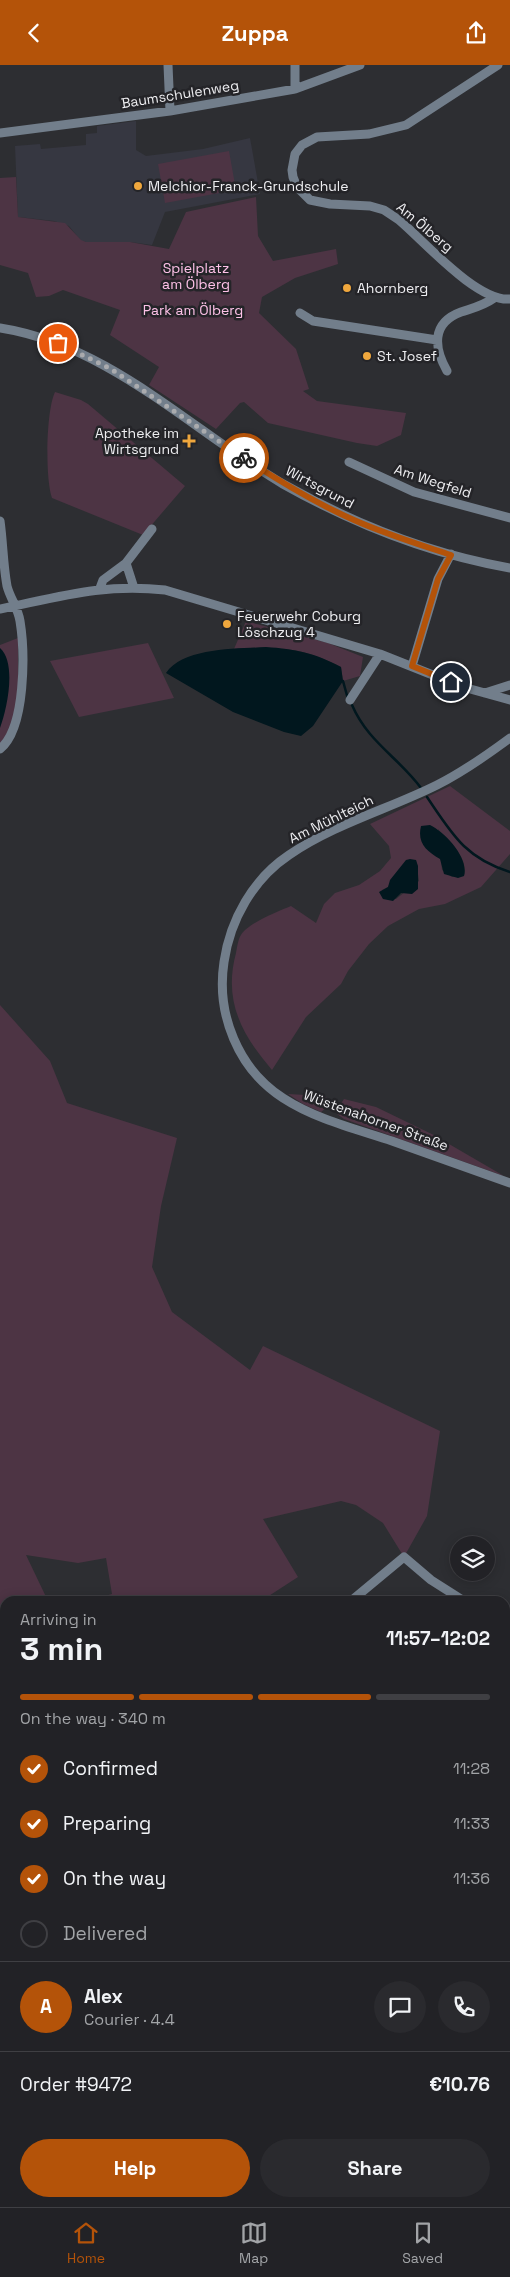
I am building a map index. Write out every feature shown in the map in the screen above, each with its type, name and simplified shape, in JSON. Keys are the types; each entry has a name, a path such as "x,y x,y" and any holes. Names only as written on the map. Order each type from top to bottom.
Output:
{"street":[{"path":"168,65 170,111"},
{"path":"295,65 295,89"},
{"name":"Baumschulenweg","path":"0,133 170,111 295,89 360,65"},
{"name":"Am Ölberg","path":"494,298 462,277 392,215 370,206 330,204 310,199 297,187 292,170 295,154 310,140 330,135 370,134 406,125 498,65"},
{"path":"447,371 439,357 437,340 441,329 449,319 460,313 485,305 494,298 510,299"},
{"path":"300,313 312,321 437,340"},
{"name":"Wirtsgrund","path":"0,328 48,340 82,353 143,390 283,483 352,520 451,555 510,567"},
{"name":"Am Wegfeld","path":"350,462 414,492 510,517"},
{"path":"0,521 7,586 16,605 21,625 21,696 14,729 0,749"},
{"path":"100,588 103,580 126,563 152,529"},
{"path":"412,666 438,579 451,555"},
{"path":"126,563 134,588"},
{"path":"0,609 100,588 134,588 176,593 380,654 455,684 510,700"},
{"path":"350,700 380,654"},
{"path":"485,693 510,685"},
{"name":"Am Mühlteich","path":"231,1034 224,1007 222,989 224,957 236,919 265,875 288,855 311,840 437,785 461,772 510,738"},
{"name":"Wüstenahorner Straße","path":"231,1034 246,1062 258,1076 268,1087 296,1106 344,1125 510,1183"},
{"path":"357,1596 404,1557 438,1585 456,1596"}],"shaded area":[{"name":"Melchior-Franck-Grundschule","path":"136,121 136,150 146,156 203,149 250,138 260,194 165,212 152,245 130,242 81,241 69,226 54,221 18,217 15,146 40,144 41,149 86,145 86,134 97,133 97,126"}],"green space":[{"path":"229,151 236,190 165,203 158,164"},
{"name":"Park am Ölberg","path":"16,177 18,217 65,223 81,240 86,242 130,242 169,249 186,212 256,197 258,236 273,261 336,249 338,264 295,278 262,297 259,313 296,349 309,389 303,391 317,401 406,413 401,435 377,446 357,443 268,423 244,402 240,403 216,429 149,385 159,367 110,335 120,310 63,290 49,296 36,297 28,273 0,265 0,178"},
{"path":"55,392 88,404 185,486 143,535 52,498 48,476 48,429"},
{"path":"246,621 328,643 363,657 360,676 343,681 341,667 314,655 289,649 234,649"},
{"path":"18,638 18,708 14,723 0,746 0,645"},
{"path":"148,643 174,698 79,717 50,661"},
{"path":"450,786 510,831 510,854 481,887 445,904 419,909 388,926 369,944 348,971 341,984 306,1017 272,1070 261,1057 244,1030 234,1002 232,987 233,970 239,939 250,926 291,906 316,923 324,904 335,893 359,885 380,871 391,858 389,846 370,824","holes":["438,829 461,856 464,862 464,876 452,877 442,870","416,860 419,881 396,899 383,899 382,890 388,887"]},
{"path":"0,1005 50,1061 67,1103 177,1138 161,1206 152,1267 172,1312 250,1370 263,1346 440,1431 427,1516 404,1557 383,1523 356,1505 341,1501 263,1519 298,1577 269,1596 105,1596 112,1594 106,1558 78,1563 26,1555 46,1596 0,1596"},
{"path":"288,1094 324,1096 327,1098 326,1108 321,1112 303,1104"},
{"path":"344,1099 376,1107 442,1139 441,1145 447,1148 449,1144 504,1176 344,1119 337,1114 338,1108"}],"water":[{"path":"266,647 305,652 341,667 343,681 313,726 301,736 284,732 233,712 166,673 185,658 198,654 226,649"},
{"path":"0,648 8,664 9,687 0,728"},
{"path":"430,825 443,834 460,854 465,869 464,876 458,878 444,874 440,859 424,846 420,837 421,826"},
{"path":"406,860 416,860 418,866 418,889 412,894 401,893 393,901 383,899 379,892 388,887 390,880"}],"waterway":[{"path":"343,681 348,699"},
{"path":"352,705 366,729 421,788"},
{"path":"427,797 461,843 482,860 510,872"}],"way so far":[{"path":"58,343 82,353 111,369 244,458"}],"place":[{"name":"Melchior-Franck-Grundschule","path":"138,186"},
{"name":"Ahornberg","path":"347,288"},
{"name":"St. Josef","path":"367,356"},
{"name":"Apotheke im Wirtsgrund","path":"189,441"},
{"name":"Feuerwehr Coburg Löschzug 4","path":"227,624"}],"route":[{"path":"244,458 283,483 352,520 451,555 438,579 412,666 451,682"}],"park label":[{"name":"Spielplatz am Ölberg","path":"196,276"}]}
